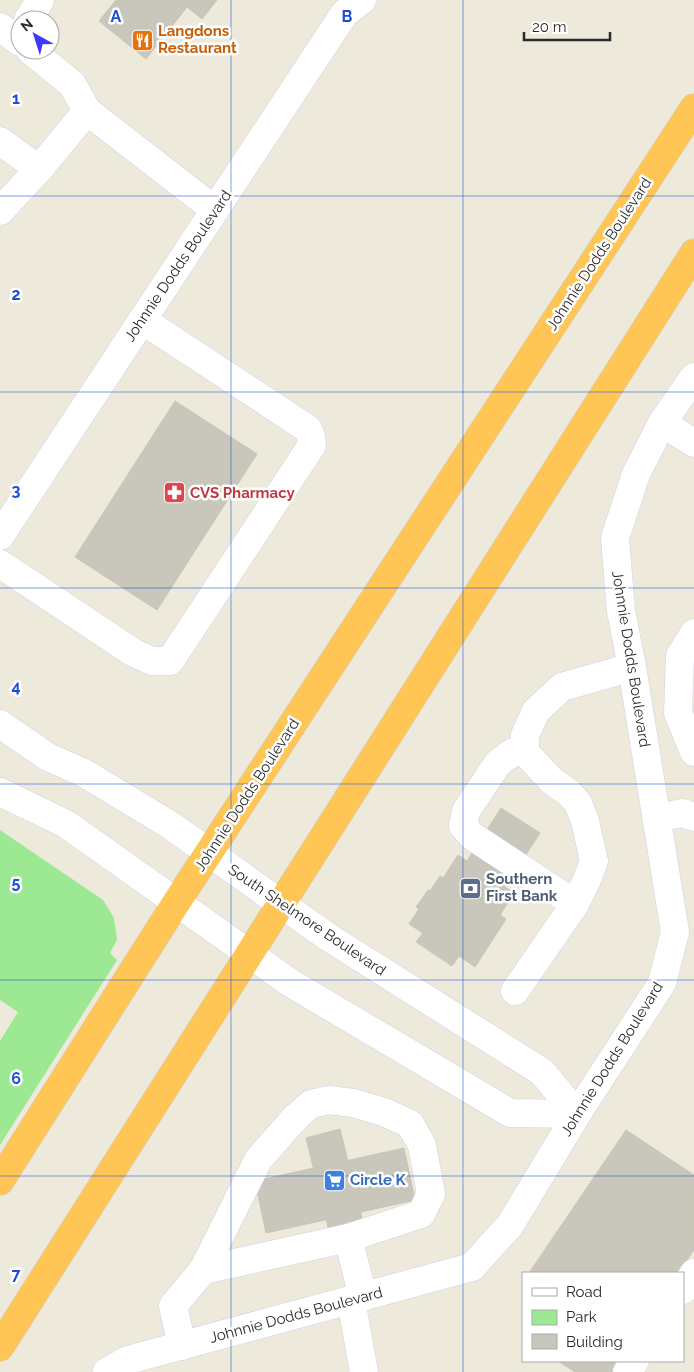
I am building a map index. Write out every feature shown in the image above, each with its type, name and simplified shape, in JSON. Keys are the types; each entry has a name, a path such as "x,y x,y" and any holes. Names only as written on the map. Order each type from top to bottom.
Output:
{"highway":[{"name":"Johnnie Dodds Boulevard","path":"0,1181 176,902 694,108"},
{"path":"0,1347 694,253"}],"street":[{"name":"Johnnie Dodds Boulevard","path":"0,536 344,14 362,0"},
{"path":"46,60 72,84 87,110 215,210"},
{"path":"0,211 39,169 87,110"},
{"path":"0,140 39,169"},
{"path":"0,564 134,653 152,661 170,661 312,445 308,429 142,320"},
{"name":"Johnnie Dodds Boulevard","path":"107,1372 128,1360 472,1267 510,1225 577,1114 662,983 675,932 632,667 621,611 615,538 636,474 662,423 694,377"},
{"path":"662,423 694,443"},
{"path":"694,633 680,656 678,713 694,752"},
{"path":"515,991 576,904 594,861 586,821 578,803 569,793 552,781 525,752 525,735 536,711 562,687 632,667"},
{"name":"South Shelmore Boulevard","path":"0,724 48,757 84,773 170,825 336,942 542,1072 577,1114"},
{"path":"525,752 513,752 498,763 466,811 463,826 472,836 576,904"},
{"path":"0,792 66,824 289,982 510,1113 577,1114"},
{"path":"656,818 683,813 694,816"},
{"path":"182,1346 173,1306 203,1270 258,1160 300,1113 312,1104 329,1100 353,1103 384,1112 410,1124 422,1145 431,1194 421,1214 348,1238 203,1270"},
{"path":"348,1238 357,1299 364,1372"},
{"path":"684,1288 694,1273"}],"green space":[{"path":"0,830 103,900 114,918 117,940 110,953 117,960 0,1145 0,1041 18,1012 0,1000"}],"building":[{"name":"Langdons Restaurant","path":"116,0 217,0 202,19 187,7 146,59 99,21"},
{"name":"CVS Pharmacy","path":"175,401 257,454 157,610 75,557"},
{"name":"Southern First Bank","path":"501,808 540,833 505,887 514,893 500,915 506,919 475,967 459,956 452,966 416,942 423,933 409,924 419,909 416,907 428,890 430,891 440,876 443,878 458,855 467,861"},
{"name":"Circle K","path":"340,1129 363,1222 329,1231 306,1138"},
{"path":"626,1130 694,1175 694,1250 679,1272 530,1272"},
{"name":"Circle K","path":"404,1148 415,1200 266,1233 255,1181"},
{"path":"560,1362 618,1362 612,1372 575,1372"}],"place":[{"name":"Langdons Restaurant","path":"142,40"},
{"name":"CVS Pharmacy","path":"174,493"},
{"name":"Southern First Bank","path":"470,888"},
{"name":"Circle K","path":"334,1180"}]}
